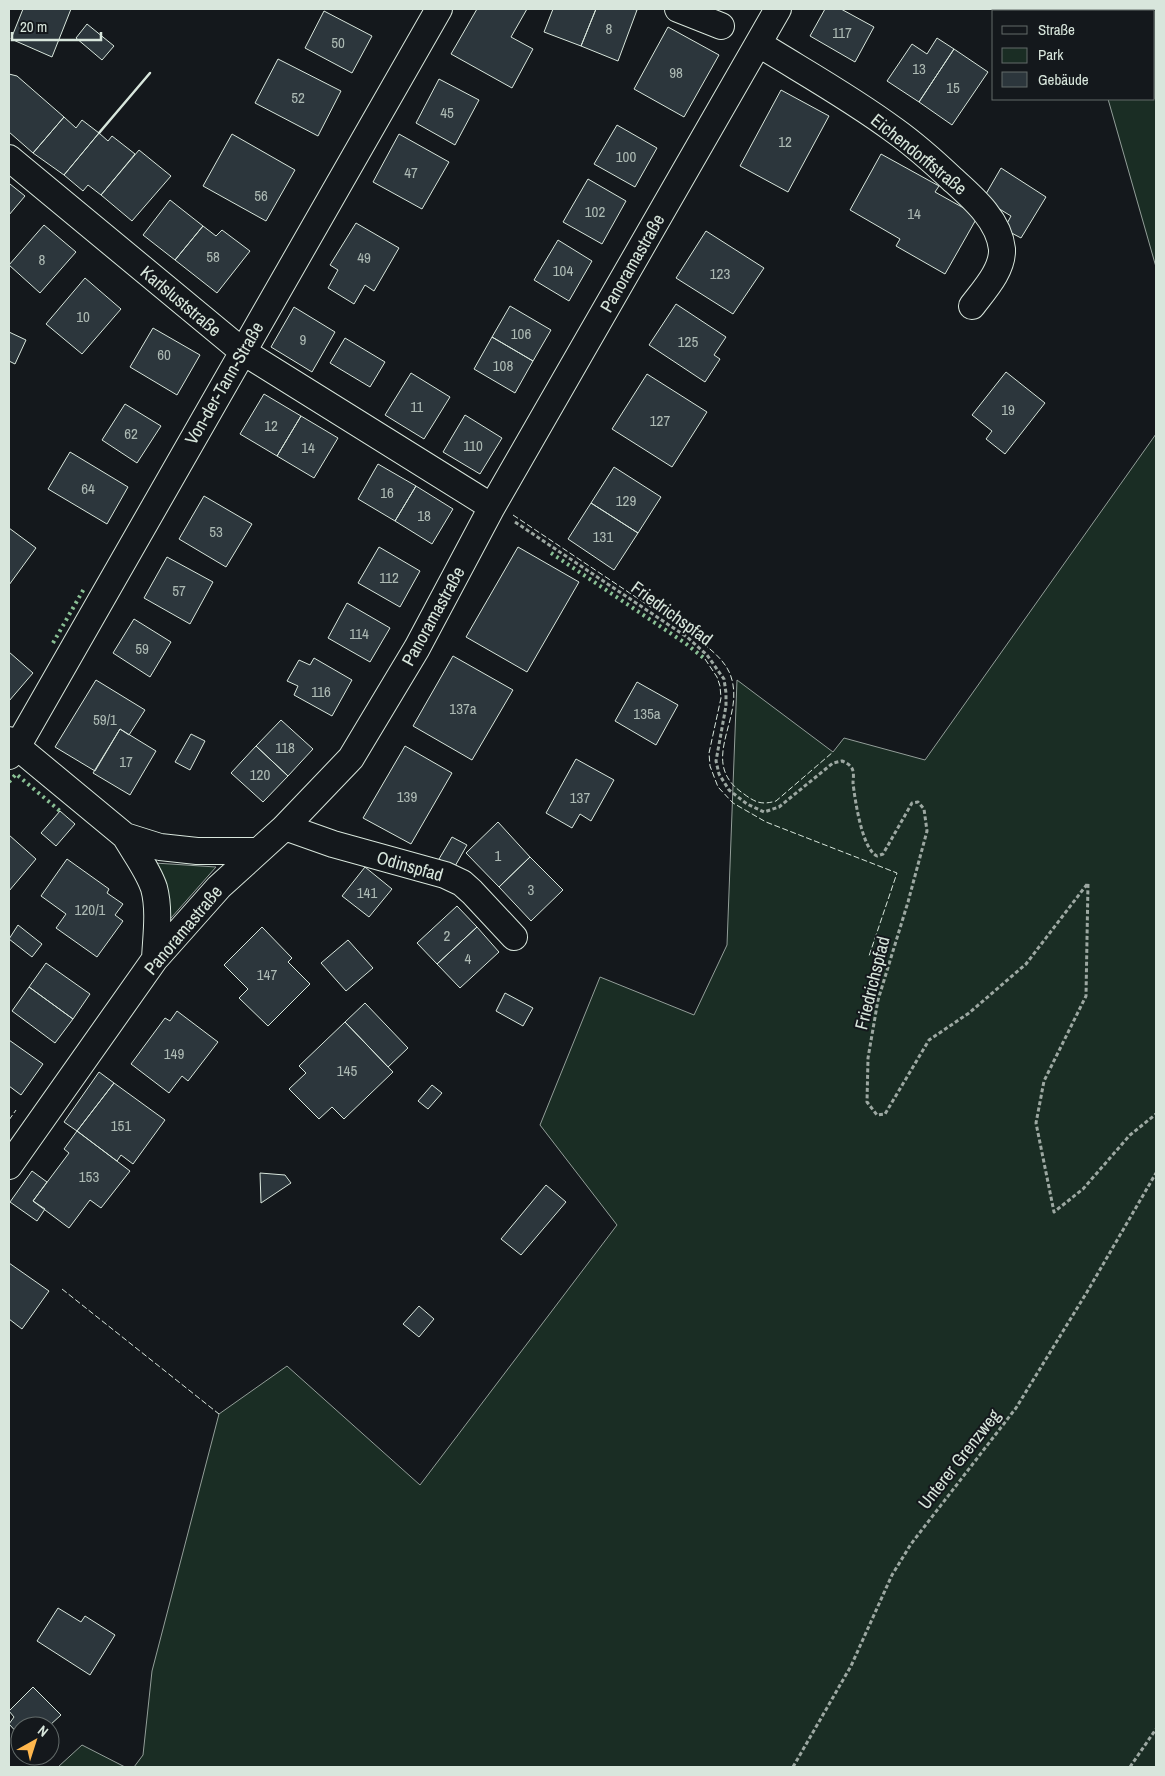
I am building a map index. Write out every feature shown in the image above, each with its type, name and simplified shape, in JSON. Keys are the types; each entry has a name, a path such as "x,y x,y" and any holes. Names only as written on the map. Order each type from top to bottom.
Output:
{"street":[{"name":"Von-der-Tann-Straße","path":"11,748 439,9"},
{"path":"678,9 721,26"},
{"name":"Panoramastraße","path":"9,1166 155,960 219,887 320,793 351,758 417,648 492,508 778,9"},
{"name":"Eichendorffstraße","path":"759,44 895,130 975,200 984,211 997,232 1002,249 1000,262 995,274 972,306"},
{"name":"Karlsluststraße","path":"9,158 242,351 492,508"},
{"path":"11,748 126,836 160,847 197,851 257,851"},
{"name":"Odinspfad","path":"285,827 333,844 446,875 462,883 472,892 514,937"},
{"path":"126,836 154,889 157,918 155,960"}],"path":[{"name":"Friedrichspfad","path":"524,527 687,637 707,654 724,679 726,693 724,723 716,761 719,774 729,790 747,804 764,812 779,807 833,763 842,761 849,764 853,771 859,820 867,846 871,854 876,856 883,854 912,803 918,802 924,809 927,831 908,902 878,1000 868,1058 867,1102 877,1115 886,1114 929,1040 969,1013 1026,964 1088,884 1086,996 1044,1081 1036,1123 1054,1212 1084,1189 1130,1135 1156,1114"},
{"name":"Unterer Grenzweg","path":"793,1767 851,1666 892,1575 906,1552 1016,1408 1087,1292 1156,1173"},
{"path":"1130,1767 1156,1729"}],"green space":[{"path":"1156,9 1156,267 1108,100 1155,100 1155,10 1082,10"},
{"path":"1156,434 1156,1767 134,1767 143,1755 152,1671 219,1414 287,1366 420,1485 617,1225 540,1125 600,977 694,1015 727,945 737,680 833,752 844,738 925,760"},
{"path":"155,863 216,867 164,926"},
{"path":"82,1745 125,1767 58,1767"}],"building":[{"path":"23,9 71,9 52,57 11,39"},
{"path":"477,9 527,9 511,37 533,49 512,88 451,54"},
{"path":"553,9 596,9 581,46 544,32"},
{"path":"596,9 637,10 618,61 581,46"},
{"path":"825,9 841,9 874,27 855,62 810,36"},
{"path":"324,11 372,36 352,73 305,48"},
{"path":"87,24 114,46 102,60 76,38"},
{"path":"668,27 719,55 684,117 634,89"},
{"path":"937,38 954,49 919,102 887,81 912,44 927,54"},
{"path":"954,49 988,72 952,125 919,102"},
{"path":"278,59 341,91 318,136 255,103"},
{"path":"9,74 17,76 64,117 33,153 9,132"},
{"path":"439,79 479,100 455,145 416,123"},
{"path":"781,90 829,116 788,192 740,166"},
{"path":"64,117 76,128 82,120 99,133 64,175 33,153"},
{"path":"617,125 657,148 635,187 594,164"},
{"path":"99,133 108,141 112,136 135,154 101,195 88,185 83,191 64,175"},
{"path":"232,134 295,170 266,221 203,186"},
{"path":"399,134 449,162 422,209 373,182"},
{"path":"139,150 171,176 132,221 101,195"},
{"path":"881,154 939,186 935,192 978,216 945,274 896,246 900,239 850,210"},
{"path":"1001,168 1046,197 1021,238 1004,229 1011,216 983,199"},
{"path":"588,179 626,201 602,244 563,222"},
{"path":"10,184 25,196 9,215 9,186"},
{"path":"170,200 203,226 175,260 143,235"},
{"path":"356,223 399,248 374,291 365,285 354,304 328,288 338,270 330,265"},
{"path":"44,225 76,252 40,293 9,265"},
{"path":"203,226 216,236 222,230 250,251 217,293 175,260"},
{"path":"706,231 764,268 733,314 676,278"},
{"path":"558,240 592,261 569,301 534,280"},
{"path":"85,278 121,309 82,354 46,324"},
{"path":"676,304 726,337 714,355 720,359 705,382 649,345"},
{"path":"510,306 551,330 533,361 492,337"},
{"path":"294,307 335,332 312,372 271,347"},
{"path":"153,328 200,355 177,395 130,367"},
{"path":"9,332 26,340 15,364 9,361"},
{"path":"492,337 533,361 515,393 474,369"},
{"path":"345,338 385,362 370,387 330,363"},
{"path":"1006,372 1045,403 1005,454 986,439 992,431 972,415"},
{"path":"411,373 450,397 424,439 385,415"},
{"path":"647,374 707,412 672,467 612,429"},
{"path":"264,394 301,416 277,456 240,434"},
{"path":"125,404 161,426 137,463 102,440"},
{"path":"465,415 502,438 480,474 443,452"},
{"path":"301,416 338,438 314,478 277,456"},
{"path":"70,452 128,487 107,524 48,489"},
{"path":"378,464 416,486 395,521 358,499"},
{"path":"614,467 661,497 638,533 591,503"},
{"path":"416,486 453,509 432,544 395,521"},
{"path":"204,496 252,524 226,567 179,539"},
{"path":"591,503 638,533 614,570 568,539"},
{"path":"9,528 36,548 9,585"},
{"path":"379,547 420,571 400,607 358,583"},
{"path":"518,547 579,582 527,672 466,637"},
{"path":"167,557 213,582 190,624 144,598"},
{"path":"347,603 390,628 370,662 328,638"},
{"path":"134,619 171,642 150,677 113,653"},
{"path":"9,652 33,673 9,701"},
{"path":"453,656 513,690 472,760 413,726"},
{"path":"314,658 352,680 332,716 294,695 298,686 287,681 299,660 310,665"},
{"path":"96,680 145,710 129,735 120,729 95,771 55,747"},
{"path":"637,682 678,705 656,745 615,721"},
{"path":"281,720 313,749 288,776 256,746"},
{"path":"120,729 156,751 130,795 93,773"},
{"path":"191,734 205,741 190,770 175,762"},
{"path":"256,746 288,776 263,802 231,773"},
{"path":"405,746 452,773 411,844 363,818"},
{"path":"576,759 614,780 591,821 580,814 572,828 546,813"},
{"path":"60,811 75,824 56,846 41,833"},
{"path":"498,822 530,857 499,887 466,853"},
{"path":"9,835 36,859 9,891"},
{"path":"452,837 467,845 454,868 439,859"},
{"path":"530,857 563,890 531,921 499,887"},
{"path":"67,859 109,889 107,893 123,904 115,915 123,921 97,957 56,928 66,914 41,896"},
{"path":"365,867 392,889 369,917 342,896"},
{"path":"457,906 477,927 437,964 417,943"},
{"path":"18,925 42,944 32,957 9,939"},
{"path":"262,927 292,958 288,962 310,984 268,1026 239,998 248,989 224,965"},
{"path":"477,927 499,952 460,988 437,964"},
{"path":"348,940 373,968 346,991 321,963"},
{"path":"46,963 90,994 73,1019 29,987"},
{"path":"29,987 73,1019 55,1043 12,1011"},
{"path":"505,993 533,1008 523,1026 496,1011"},
{"path":"365,1003 408,1048 388,1067 345,1022"},
{"path":"177,1011 218,1042 188,1081 182,1076 169,1093 131,1064 165,1018 170,1021"},
{"path":"345,1022 393,1072 344,1119 332,1107 319,1119 289,1089 306,1073 299,1066"},
{"path":"9,1040 43,1064 21,1095 9,1086"},
{"path":"99,1072 114,1083 77,1131 64,1122"},
{"path":"114,1083 165,1120 133,1164 121,1155 117,1161 77,1131"},
{"path":"432,1085 442,1093 428,1109 418,1101"},
{"path":"77,1131 130,1171 101,1208 90,1200 69,1228 33,1201 69,1153 64,1149"},
{"path":"32,1171 47,1182 33,1201 45,1209 37,1221 10,1202"},
{"path":"260,1173 285,1175 291,1183 261,1203"},
{"path":"546,1185 566,1202 521,1255 501,1239"},
{"path":"9,1263 49,1291 22,1329 9,1319"},
{"path":"419,1306 434,1319 419,1337 403,1324"},
{"path":"58,1608 81,1622 85,1616 115,1635 90,1675 37,1641"},
{"path":"33,1687 61,1715 13,1716 9,1711"}],"hedge":[{"path":"551,553 685,643 705,659"},
{"path":"53,643 85,587"},
{"path":"9,782 16,774 60,811"}],"fence":[{"path":"513,515 697,638 725,664 731,677 734,700 724,743 724,770 731,782 744,794 759,802 776,801 833,752"},
{"path":"705,659 717,677 720,686 721,698 709,753 710,766 718,787 733,803 766,822 897,873 869,956"},
{"path":"9,1120 16,1110"},
{"path":"62,1289 219,1414"}],"wall":[{"path":"99,133 150,73"}]}
